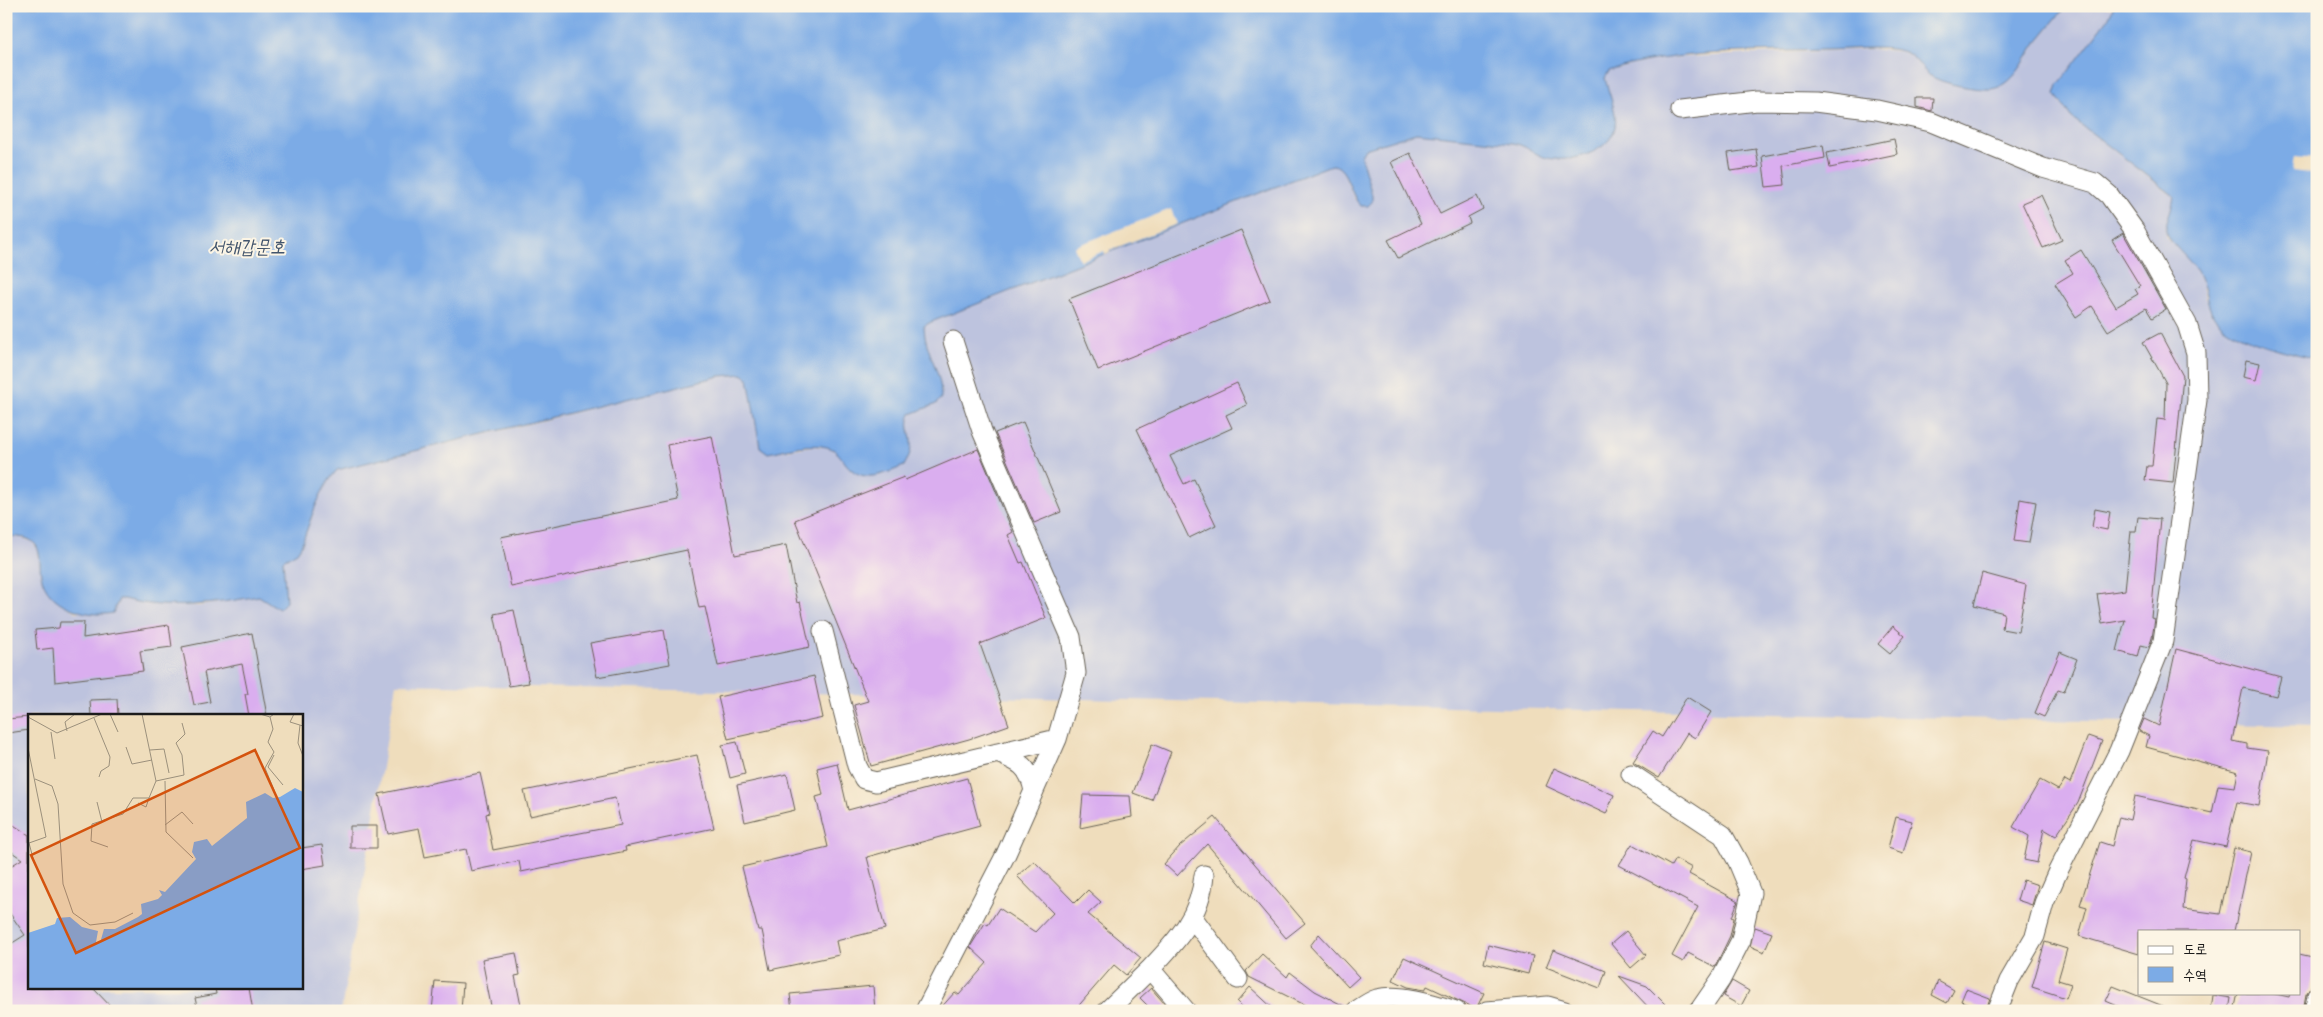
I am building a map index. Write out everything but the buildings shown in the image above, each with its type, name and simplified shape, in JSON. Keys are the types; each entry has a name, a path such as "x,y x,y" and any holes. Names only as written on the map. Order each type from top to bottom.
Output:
{"street":[{"path":"1680,110 1776,102 1815,102 1877,110 1931,122 2043,168 2095,183 2110,195 2135,231 2187,324 2196,353 2197,400 2163,641 2119,751 2058,871 2044,903 2035,936 2009,981 1997,1011"},
{"path":"925,1011 978,910 1034,791 1057,739 1076,673 1071,636 982,431 953,341"},
{"path":"823,631 857,766 864,779 876,782 1057,739"},
{"path":"997,752 1019,761 1031,775 1034,791"},
{"path":"1631,774 1722,835 1738,862 1751,893 1741,940 1721,979 1699,1011"},
{"path":"1107,1011 1171,948 1193,918 1200,904 1204,875"},
{"path":"1193,918 1238,979"},
{"path":"1150,969 1186,1011"},
{"path":"2314,1011 2317,996"},
{"path":"1356,1011 1377,999 1398,999 1421,1000 1456,1011"},
{"path":"1487,1011 1548,1006 1564,1011"}],"shaded area":[{"path":"2066,6 2113,8 2058,100 2071,117 2174,197 2173,208 2165,227 2167,237 2194,266 2200,276 2205,298 2260,344 2317,359 2317,726 396,684 341,1011 6,1011 6,536 22,538 33,542 38,550 41,577 49,590 62,604 76,612 89,612 117,606 119,599 199,606 259,596 273,605 285,591 283,560 297,552 301,547 327,480 337,470 720,376 742,374 748,378 750,385 760,446 768,453 812,446 828,447 841,455 852,470 904,466 911,447 908,419 911,414 936,404 942,391 924,334 924,326 1331,165 1336,165 1342,169 1355,200 1372,195 1361,156 1365,149 1416,133 1526,145 1535,152 1614,115 1605,78 1609,71 1660,58 1869,49 1901,51 1915,57 1920,65 2024,63 2034,46"}],"water":[{"name":"서해갑문호","path":"6,6 2066,6 2035,44 2012,78 1999,87 1991,89 1959,86 1942,81 1925,72 1911,55 1893,49 1862,48 1687,55 1635,64 1609,71 1605,78 1614,109 1615,127 1612,136 1606,144 1588,154 1567,159 1547,158 1513,143 1416,133 1365,149 1361,156 1372,195 1372,202 1368,206 1361,206 1341,169 1331,165 924,326 927,344 939,380 941,398 936,404 911,414 909,426 911,449 908,459 904,466 885,473 871,476 858,474 849,467 838,453 827,447 812,445 768,453 760,447 748,378 742,374 720,376 337,470 320,496 301,546 297,552 283,560 286,602 279,609 259,596 191,605 157,605 119,599 113,613 91,614 69,608 51,595 41,575 39,553 33,542 20,537 6,536"},
{"path":"2112,6 2317,6 2317,359 2277,349 2248,339 2223,326 2215,318 2196,269 2166,232 2174,196 2071,117 2055,94 2058,85 2108,19 2113,8"}],"pier":[{"path":"2294,157 2317,159 2317,174 2292,171"},
{"path":"1171,209 1177,224 1110,250 1110,252 1105,254 1104,251 1080,261 1074,247"}]}
